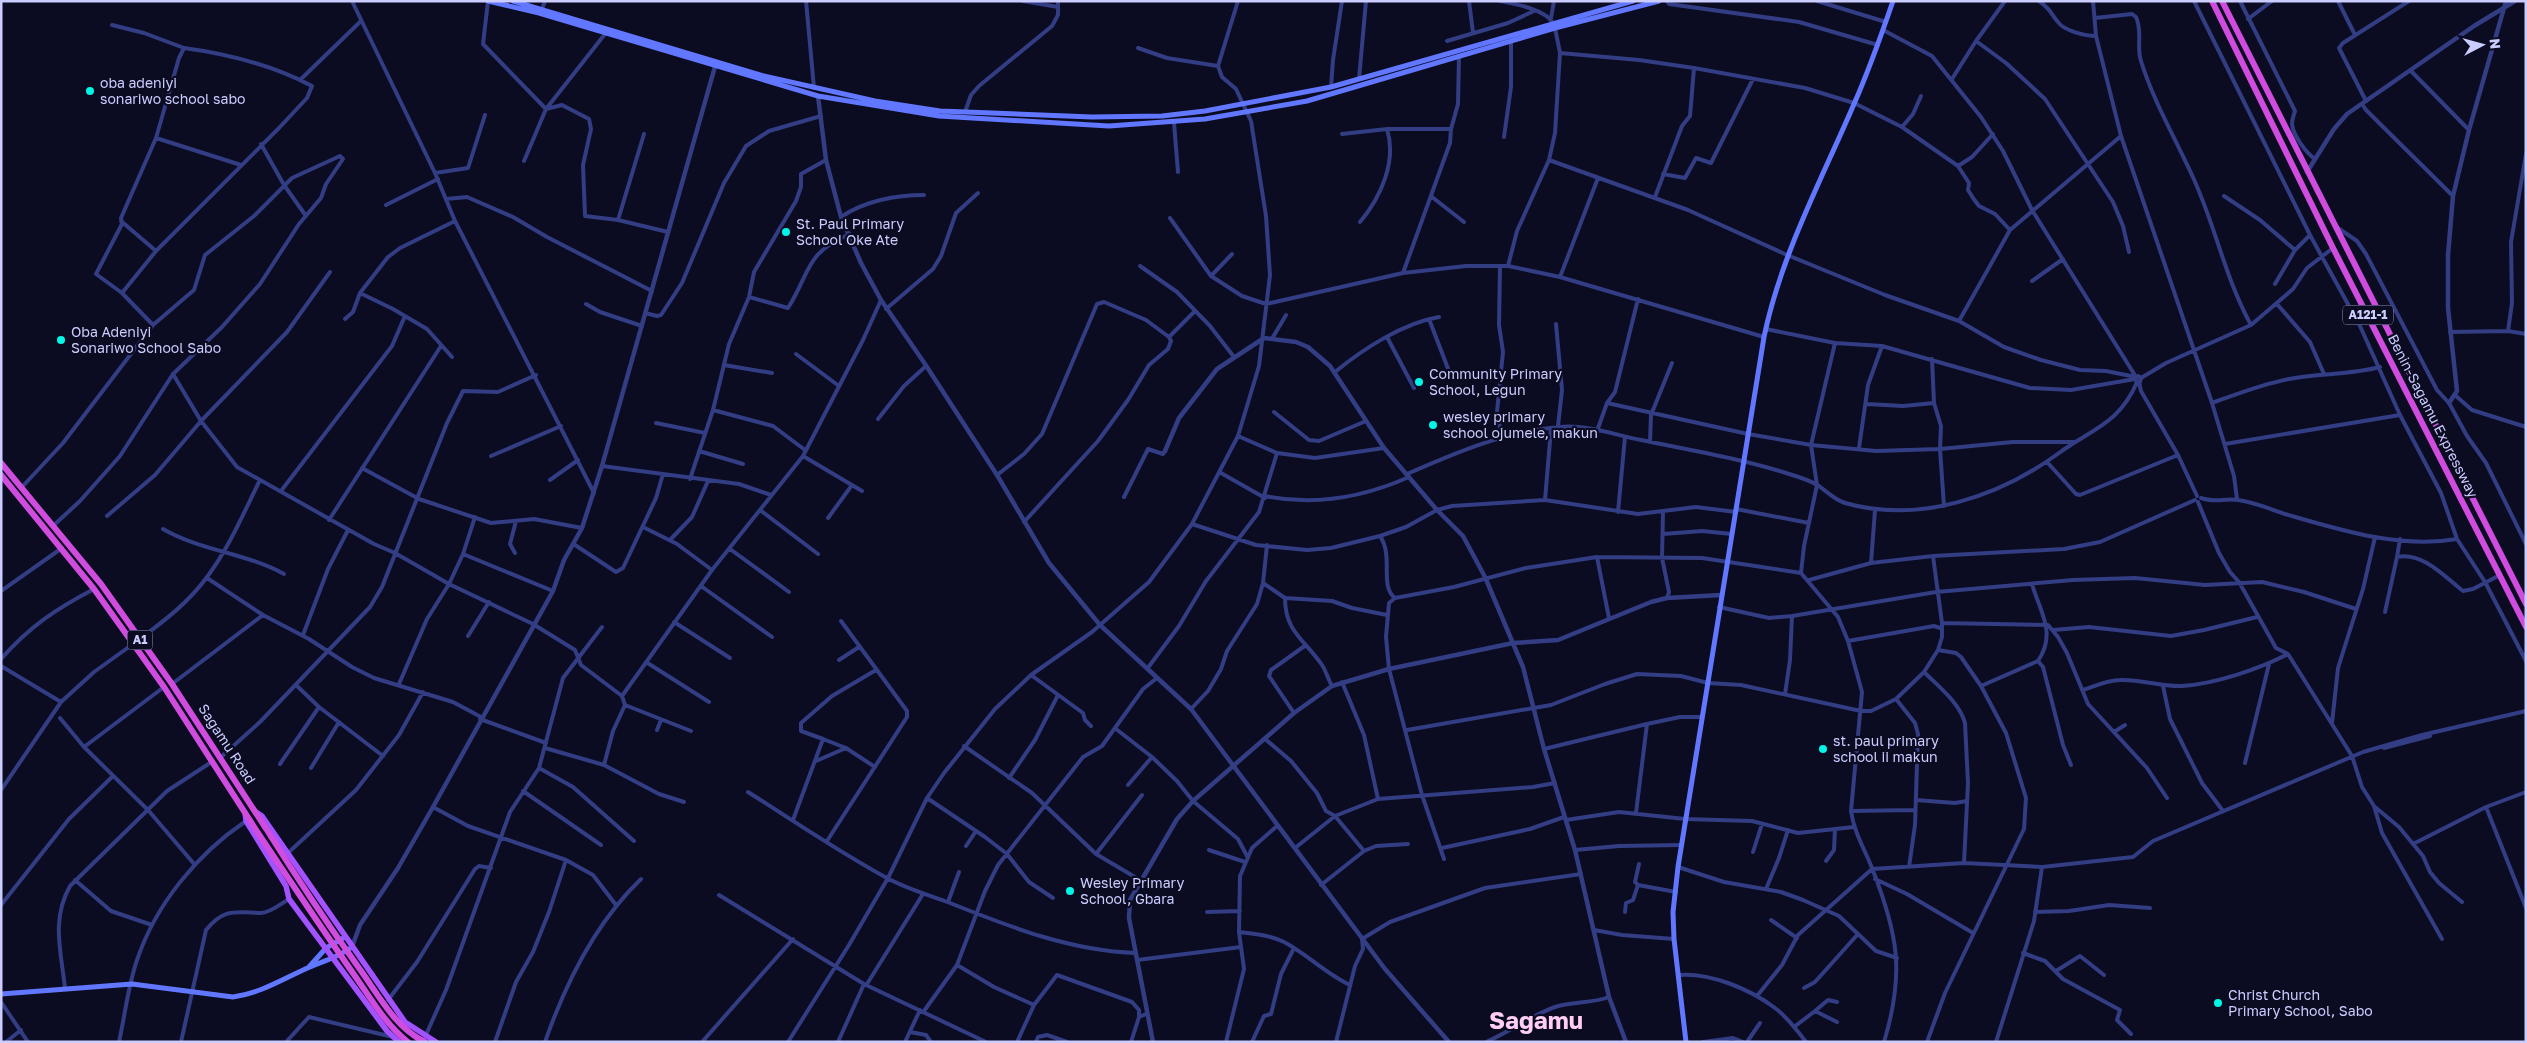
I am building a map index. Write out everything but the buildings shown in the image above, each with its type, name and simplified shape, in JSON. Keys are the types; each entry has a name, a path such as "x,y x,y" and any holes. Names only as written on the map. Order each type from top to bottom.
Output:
{"highway":[{"name":"Benin-Sagamu Expressway","path":"2212,1 2333,248 2526,627"},
{"name":"Benin-Sagamu Expressway","path":"2222,1 2526,604"},
{"path":"2322,223 2330,218"},
{"name":"Sagamu Road","path":"1,463 101,584 221,757 325,920 402,1027 425,1039"},
{"name":"Sagamu Road","path":"1,475 94,589 164,687 319,925 396,1033 408,1042"}],"main road":[{"path":"488,1 539,13 605,34 715,64 875,101 940,111 1092,117 1162,116 1244,105 1331,87 1633,1"},
{"path":"513,1 818,96 939,116 1096,126 1174,123 1248,113 1340,92 1511,42 1553,23 1659,1"},
{"path":"1686,1042 1674,939 1678,867 1764,337 1777,282 1878,45 1893,1"},
{"path":"254,810 262,816 405,1022 425,1039 436,1042"},
{"path":"245,813 246,821 286,886 289,899 393,1038 399,1042"},
{"path":"308,968 326,948 345,937"},
{"path":"1,994 132,984 233,997 259,992 308,968 334,959 352,947"}],"street":[{"path":"352,1 438,179 455,221 536,375 594,493"},
{"path":"488,1 483,44 546,109"},
{"path":"542,9 545,1"},
{"path":"806,1 814,88"},
{"path":"1023,1 1058,7"},
{"path":"965,112 971,95 979,86 1052,26 1058,15 1058,1"},
{"path":"788,1042 888,878 927,798 964,746 994,709 1031,675 1100,625 1149,582 1192,524 1221,473 1238,436 1253,392 1264,338 1270,275 1266,216 1252,127 1248,113 1236,89 1222,77 1218,66 1238,1"},
{"path":"1331,87 1342,1"},
{"path":"1359,79 1366,1"},
{"path":"1469,1 1474,33"},
{"path":"1500,1 1534,10 1553,23"},
{"path":"1508,266 1517,231 1549,160 1558,109 1560,54 1553,23 1554,1"},
{"path":"1667,1 1669,4 1799,22 1878,45"},
{"path":"1817,1 1886,22"},
{"path":"1952,79 1976,41 2005,1"},
{"path":"2039,1 2053,12 2060,24 2088,36 2096,36"},
{"path":"2093,1 2096,36 2121,136 2212,403 2236,484 2237,500"},
{"path":"2194,1 2310,235 2380,367 2400,415 2441,493 2457,539 2485,582 2526,661"},
{"path":"2240,1 2295,111 2292,124 2298,138 2310,156 2315,159"},
{"path":"2248,18 2272,1"},
{"path":"2338,1 2354,35"},
{"path":"2409,1 2401,4 2354,35 2339,48 2366,110 2453,196"},
{"path":"2307,172 2334,129 2347,114 2505,4 2515,1"},
{"path":"2450,403 2458,391 2450,332 2448,255 2453,196 2469,130 2505,4"},
{"path":"1447,40 1508,23 1534,10"},
{"path":"2095,18 2132,14 2136,17 2141,30 2140,59 2175,141 2191,172 2216,236 2235,296 2251,325"},
{"path":"300,80 361,21"},
{"path":"112,25 144,32 184,48 222,53 290,74 312,86 307,98 156,251 122,293"},
{"path":"1883,30 1932,56 1952,79 1993,134 2032,210 2138,379 2141,391 2178,456 2198,499 2219,553 2239,582 2276,648 2288,654 2352,756 2362,787 2374,806 2382,833 2442,939"},
{"path":"524,161 546,109 605,34"},
{"path":"1976,41 2006,62 2045,99 2113,202 2123,226 2128,252"},
{"path":"1504,137 1511,87 1511,42"},
{"path":"153,324 122,293 96,274 122,224 121,221 156,138 179,58 184,48"},
{"path":"1138,48 1167,58 1218,66"},
{"path":"1560,54 1639,60 1694,68 1806,88 1854,103 1902,127 1958,166 1969,183 1968,190 1979,206 1995,214 2010,230"},
{"path":"1403,273 1447,156 1451,129 1458,104 1459,56"},
{"path":"352,947 360,925 398,868 480,718 553,591 564,560 575,545 582,528 602,466 715,64"},
{"path":"1655,197 1682,126 1690,116 1694,68"},
{"path":"2411,71 2469,130"},
{"path":"1663,174 1685,178 1696,158 1711,163 1753,79"},
{"path":"818,96 826,160 841,217 880,300 926,366 997,475 1049,562 1100,625 1191,709 1384,970 1449,1042"},
{"path":"1902,127 1913,114 1921,96"},
{"path":"546,109 562,105 589,119 591,129 583,165 585,216 618,220 668,232"},
{"path":"435,173 468,168 485,115"},
{"path":"645,313 657,316 662,315 682,283 724,183 746,146 769,130 821,116"},
{"path":"1174,123 1178,172"},
{"path":"1342,134 1387,129 1451,129"},
{"path":"1360,222 1373,207 1384,184 1391,143 1387,129"},
{"path":"618,220 644,134"},
{"path":"1958,166 1972,157 1993,134"},
{"path":"1959,321 2010,230 2121,136"},
{"path":"156,138 241,165"},
{"path":"261,144 284,185 306,216"},
{"path":"2508,331 2512,303 2511,242 2526,154"},
{"path":"22,487 63,443 153,324 194,290 205,255 254,216 292,178 316,165 340,156 343,159 326,184 320,198 260,284 240,308 173,374 120,456 80,501 54,525"},
{"path":"690,479 712,410 729,344 749,297 754,272 796,201 801,187 801,174 826,160"},
{"path":"1549,160 1655,197 1787,256 1885,295 1959,321 2004,347 2041,360 2080,370 2106,371 2138,379"},
{"path":"1560,277 1598,178"},
{"path":"386,205 438,179"},
{"path":"886,310 933,269 941,256 956,213 978,193"},
{"path":"841,217 854,208 900,195 924,195"},
{"path":"2224,196 2260,220 2295,250"},
{"path":"446,199 467,197 513,217 547,237 652,291"},
{"path":"1432,197 1464,222"},
{"path":"1170,218 1212,276 1242,296 1266,304 1403,273 1466,266 1508,266 1560,277 1764,337"},
{"path":"121,221 156,251"},
{"path":"345,319 353,312 360,293 388,257 400,248 455,221"},
{"path":"2334,226 2357,241 2366,254 2437,390 2450,403 2466,436 2486,463 2526,544"},
{"path":"749,297 788,308 820,250 850,234"},
{"path":"2275,284 2295,250 2310,235"},
{"path":"1766,329 1835,343 1882,346 2030,388 2050,391 2071,390 2138,379 2193,351 2251,325 2293,289 2307,268 2333,248"},
{"path":"1212,276 1232,254"},
{"path":"2032,281 2063,259"},
{"path":"1140,266 1177,292 1210,326 1234,357"},
{"path":"1500,266 1499,325 1503,352 1497,412 1502,439"},
{"path":"107,516 154,476 201,421 287,332 330,272"},
{"path":"360,293 405,316 427,330 452,357"},
{"path":"1597,431 1607,403 1614,392 1638,299"},
{"path":"622,696 712,570 803,456 880,300"},
{"path":"997,475 1024,454 1042,434 1098,304 1104,302 1146,320 1169,338 1171,341 1168,349 1149,365 1128,400 1098,441 1024,522"},
{"path":"586,304 600,312 642,326"},
{"path":"2277,304 2310,342 2324,374"},
{"path":"1169,338 1195,312"},
{"path":"1273,337 1286,315"},
{"path":"281,492 392,346 405,316"},
{"path":"1335,372 1358,353 1387,337 1429,318 1439,317"},
{"path":"1429,318 1452,379"},
{"path":"1556,324 1562,390 1558,426"},
{"path":"2450,332 2508,331 2526,334"},
{"path":"1124,497 1148,449 1163,454 1165,452 1179,418 1217,369 1264,338 1273,337 1296,342 1308,347 1335,372 1384,448 1437,510 1463,536 1485,577 1523,667 1544,748 1575,850 1608,998 1626,1042"},
{"path":"1387,337 1414,388"},
{"path":"1802,573 1804,546 1817,485 1811,445 1835,343"},
{"path":"329,520 441,346"},
{"path":"1859,448 1867,404 1868,385 1882,346"},
{"path":"796,354 839,386"},
{"path":"1932,359 1934,403 1940,418 1944,506"},
{"path":"1650,442 1651,414 1672,363"},
{"path":"724,365 772,373"},
{"path":"878,419 904,386 926,366"},
{"path":"2212,403 2260,386 2324,374 2359,372 2380,367"},
{"path":"173,374 201,421 237,467 329,520 395,552 449,584 533,624 575,650 581,665 622,696 625,705 613,731 604,765"},
{"path":"221,757 296,685 370,607 382,587 448,423 463,391 498,392 536,375"},
{"path":"1221,473 1265,497 1300,501 1335,499 1388,486 1462,450 1558,426 1597,431 1786,472 1817,485 1843,503 1875,510 1907,512 1944,506 1990,493 2047,462 2110,421 2133,391 2138,379"},
{"path":"2456,396 2472,410 2526,427"},
{"path":"1607,403 1748,434 1811,445 1876,451 1940,449 2014,442 2075,442"},
{"path":"1867,404 1903,406 1934,403"},
{"path":"712,410 773,426 805,450"},
{"path":"1274,412 1309,440 1319,441 1366,421"},
{"path":"2225,444 2400,415"},
{"path":"656,423 705,432"},
{"path":"491,456 561,426"},
{"path":"1545,500 1551,429"},
{"path":"1238,436 1277,453 1314,458 1384,448"},
{"path":"1618,512 1625,437"},
{"path":"699,451 743,464"},
{"path":"1148,669 1206,581 1259,512 1277,453"},
{"path":"803,456 862,491"},
{"path":"2047,462 2076,494 2080,495 2178,456"},
{"path":"550,480 578,460"},
{"path":"602,466 739,484 771,495"},
{"path":"362,468 419,499 491,523 534,519 582,528"},
{"path":"575,545 616,572 623,568 656,498 663,474"},
{"path":"140,639 171,615 206,578 223,552 260,480"},
{"path":"670,540 692,517 708,480"},
{"path":"828,518 852,485"},
{"path":"1809,580 1870,563 1933,556 2073,548 2100,542 2131,530 2198,499 2212,502 2237,500 2354,533 2376,537 2424,543 2457,539"},
{"path":"1192,524 1238,539 1307,550 1331,548 1380,536 1406,528 1437,510 1452,506 1545,500 1618,512 1663,512 1696,507 1810,522"},
{"path":"760,510 818,554"},
{"path":"1870,563 1875,510"},
{"path":"1663,512 1662,558 1669,592 1667,598"},
{"path":"399,684 427,619 449,584 475,517"},
{"path":"515,553 510,544 516,521"},
{"path":"643,527 670,540 712,570"},
{"path":"163,530 184,541 266,564 284,574"},
{"path":"303,635 328,569 348,530"},
{"path":"1663,534 1702,531 1732,534"},
{"path":"1380,536 1386,545 1389,562 1387,573 1388,590 1396,598"},
{"path":"2332,723 2338,668 2376,537"},
{"path":"2385,612 2400,539"},
{"path":"1191,709 1208,691 1221,669 1228,651 1257,604 1263,583 1267,545"},
{"path":"1,591 62,548"},
{"path":"730,549 789,592"},
{"path":"462,554 553,591"},
{"path":"1407,730 1515,713 1533,706 1551,705 1637,674 1681,676 1708,682 1741,684 1861,711 1871,711 1896,699 1924,672 1938,650 1942,637 1933,556"},
{"path":"1597,557 1609,618"},
{"path":"1444,859 1442,848 1422,794 1407,730 1389,669 1386,637 1389,603 1396,598 1454,587 1485,577 1597,557 1728,560 1802,573 1838,617 1848,641 1862,692 1851,811 1854,827 1876,879 1896,943 1898,958 1894,1002 1884,1042"},
{"path":"2397,557 2412,557 2436,568 2463,591 2472,589 2500,576"},
{"path":"206,578 263,615 303,635 352,667 374,678 399,684 453,702 480,718 545,745 604,765 659,794 684,802"},
{"path":"1719,607 1770,618 1936,592 2134,578 2205,585 2262,582 2356,609"},
{"path":"1263,583 1285,598 1332,601 1352,608 1387,615"},
{"path":"2032,584 2038,605 2048,626 2053,630 2067,653 2088,704 2147,768 2167,798"},
{"path":"701,586 772,637"},
{"path":"1,659 20,637 38,622 94,589"},
{"path":"1153,1042 1146,1014 1128,908 1140,880 1167,832 1193,801 1294,714 1332,686 1342,682 1389,669 1513,644 1558,640 1609,618 1667,598 1721,595"},
{"path":"1285,598 1288,622 1293,632 1322,666 1332,686"},
{"path":"468,636 489,602"},
{"path":"172,684 263,615"},
{"path":"1786,694 1792,616"},
{"path":"2053,630 2089,627 2171,636 2257,617"},
{"path":"827,841 851,801 907,717 907,711 841,621"},
{"path":"674,622 730,658"},
{"path":"1848,641 1934,626 2048,626"},
{"path":"1982,686 2038,661 2043,654 2048,626"},
{"path":"425,1039 446,990 510,812 539,768 563,678 577,657 602,628"},
{"path":"1,790 61,702 94,672 133,644"},
{"path":"1294,714 1269,676 1271,670 1306,645"},
{"path":"839,660 859,647"},
{"path":"1927,1042 1945,993 2024,829 2026,798 2006,733 1982,686 1961,657 1956,653 1938,650"},
{"path":"2083,690 2111,680 2123,679 2163,686 2201,684 2268,664 2288,654"},
{"path":"2038,661 2043,667 2063,744 2071,765"},
{"path":"646,662 709,702"},
{"path":"2245,763 2268,664"},
{"path":"1,666 61,702"},
{"path":"875,767 846,748 801,731 802,723 832,696 876,670"},
{"path":"1924,672 1953,701 1962,715 1966,738 1964,863"},
{"path":"1031,675 1083,713 1085,720 1091,726"},
{"path":"905,1042 922,1011 957,965 985,891 998,866 1084,758 1102,746 1143,690 1158,678"},
{"path":"1342,682 1364,735 1378,799"},
{"path":"296,685 319,707 384,756"},
{"path":"2163,686 2170,719 2202,783 2222,811"},
{"path":"84,747 164,687"},
{"path":"288,854 356,790 384,756 423,692"},
{"path":"1009,778 1034,740 1058,695"},
{"path":"1896,699 1917,728 1916,800 1909,867"},
{"path":"625,705 690,731"},
{"path":"280,764 319,707"},
{"path":"1757,996 1782,965 1797,938 1824,910 1872,868 1964,863 2042,867 2133,857 2153,841 2352,756 2526,712"},
{"path":"60,718 84,747 148,810 195,865"},
{"path":"1544,748 1647,724 1680,718 1702,718"},
{"path":"657,730 661,720"},
{"path":"311,768 339,722"},
{"path":"1636,813 1647,724"},
{"path":"2114,732 2125,725"},
{"path":"1116,729 1152,756 1209,817 1238,839 1247,856"},
{"path":"793,820 823,739"},
{"path":"1265,739 1291,761 1317,793 1326,811 1336,816 1364,851"},
{"path":"964,746 1046,806 1096,854 1140,880"},
{"path":"816,761 846,748"},
{"path":"1128,785 1152,756"},
{"path":"65,988 58,924 61,904 75,880 167,791 213,761"},
{"path":"539,768 573,787 634,840"},
{"path":"1,906 69,819 113,776"},
{"path":"1,780 7,781"},
{"path":"1295,848 1336,816 1378,799 1422,794 1533,787 1555,783"},
{"path":"523,791 601,845"},
{"path":"748,792 888,878 923,894 1014,928 1067,944 1111,952 1136,953"},
{"path":"2413,844 2486,807 2526,792"},
{"path":"1096,854 1142,795"},
{"path":"927,798 976,830 1007,854 1030,882 1053,898"},
{"path":"1916,800 1955,803 1966,800"},
{"path":"2374,806 2399,827 2413,844 2439,883 2462,902"},
{"path":"433,807 468,826 566,860 593,875 616,905"},
{"path":"2486,807 2525,906"},
{"path":"1851,811 1915,810"},
{"path":"1442,848 1530,829 1565,819 1619,812 1685,819 1718,819 1762,824 1810,833 1854,827"},
{"path":"119,1042 136,962 152,925 177,886 195,865 225,835 246,821"},
{"path":"1753,852 1762,824"},
{"path":"1226,1042 1244,969 1239,932 1240,876 1252,848 1277,826"},
{"path":"966,846 976,830"},
{"path":"1766,889 1788,830"},
{"path":"1826,861 1834,850 1835,830"},
{"path":"1321,885 1364,851 1376,846 1408,844"},
{"path":"1575,850 1619,846 1681,845"},
{"path":"1209,850 1245,862"},
{"path":"495,1042 516,982 533,952 566,860"},
{"path":"1625,912 1626,903 1633,900 1638,885 1635,882 1639,864"},
{"path":"388,1000 417,962 475,869 479,866 491,868"},
{"path":"1678,867 1724,882 1789,894 1839,916 1876,951 1898,958"},
{"path":"1996,1042 2035,912 2042,867"},
{"path":"948,902 959,872"},
{"path":"1362,939 1390,922 1478,890 1581,874"},
{"path":"546,1042 586,947 616,905 641,879"},
{"path":"1876,879 1907,894 1973,933"},
{"path":"75,880 111,911 152,925"},
{"path":"1638,885 1676,892"},
{"path":"838,1042 866,984 923,894"},
{"path":"719,895 749,915 793,939 866,984 986,1042"},
{"path":"181,1042 193,992 202,939 206,930 214,920 236,911 267,912 289,899"},
{"path":"2035,912 2069,911 2109,905 2150,908"},
{"path":"1207,912 1240,912"},
{"path":"1771,920 1797,938"},
{"path":"1594,930 1622,935 1674,939"},
{"path":"1239,932 1263,934 1294,948 1336,979 1350,985"},
{"path":"345,937 357,933"},
{"path":"1804,988 1815,982 1858,934"},
{"path":"702,1042 793,939"},
{"path":"1336,1042 1350,985 1363,949 1362,939"},
{"path":"1137,960 1241,947"},
{"path":"1252,1042 1264,1016 1271,1014 1281,974 1294,948"},
{"path":"2023,953 2045,961 2063,979 2120,1010 2117,1020 2131,1034"},
{"path":"2056,972 2080,956 2104,976"},
{"path":"957,965 994,987 1034,1004"},
{"path":"1678,975 1691,974 1707,977 1757,996 1775,1008 1806,1042"},
{"path":"1017,1042 1034,1004 1057,975 1132,1002 1139,1010 1139,1017 1131,1042"},
{"path":"1486,1042 1511,1031 1554,1007 1571,1003 1597,1002 1608,998"},
{"path":"1794,1027 1828,1000 1837,1002"},
{"path":"1,1002 28,1042"},
{"path":"1815,1011 1837,1022"},
{"path":"1139,1017 1146,1014"},
{"path":"286,1042 309,1017 393,1038"},
{"path":"1747,1042 1760,1023"},
{"path":"6,1042 21,1030"},
{"path":"910,1032 926,1035 931,1042"},
{"path":"1036,1042 1038,1037 1044,1035 1067,1042"},
{"path":"1703,1042 1733,1038 1743,1042"}],"place":[{"name":"oba adeniyi sonariwo school sabo","path":"90,91"},
{"name":"St. Paul Primary School Oke Ate","path":"786,232"},
{"name":"Oba Adeniyi Sonariwo School Sabo","path":"61,340"},
{"name":"Community Primary School, Legun","path":"1419,382"},
{"name":"wesley primary school ojumele, makun","path":"1433,425"},
{"name":"st. paul primary school ii makun","path":"1823,749"},
{"name":"Wesley Primary School, Gbara","path":"1070,891"},
{"name":"Christ Church Primary School, Sabo","path":"2218,1003"}],"district":[{"name":"Sagamu","path":"1536,1021"}]}
